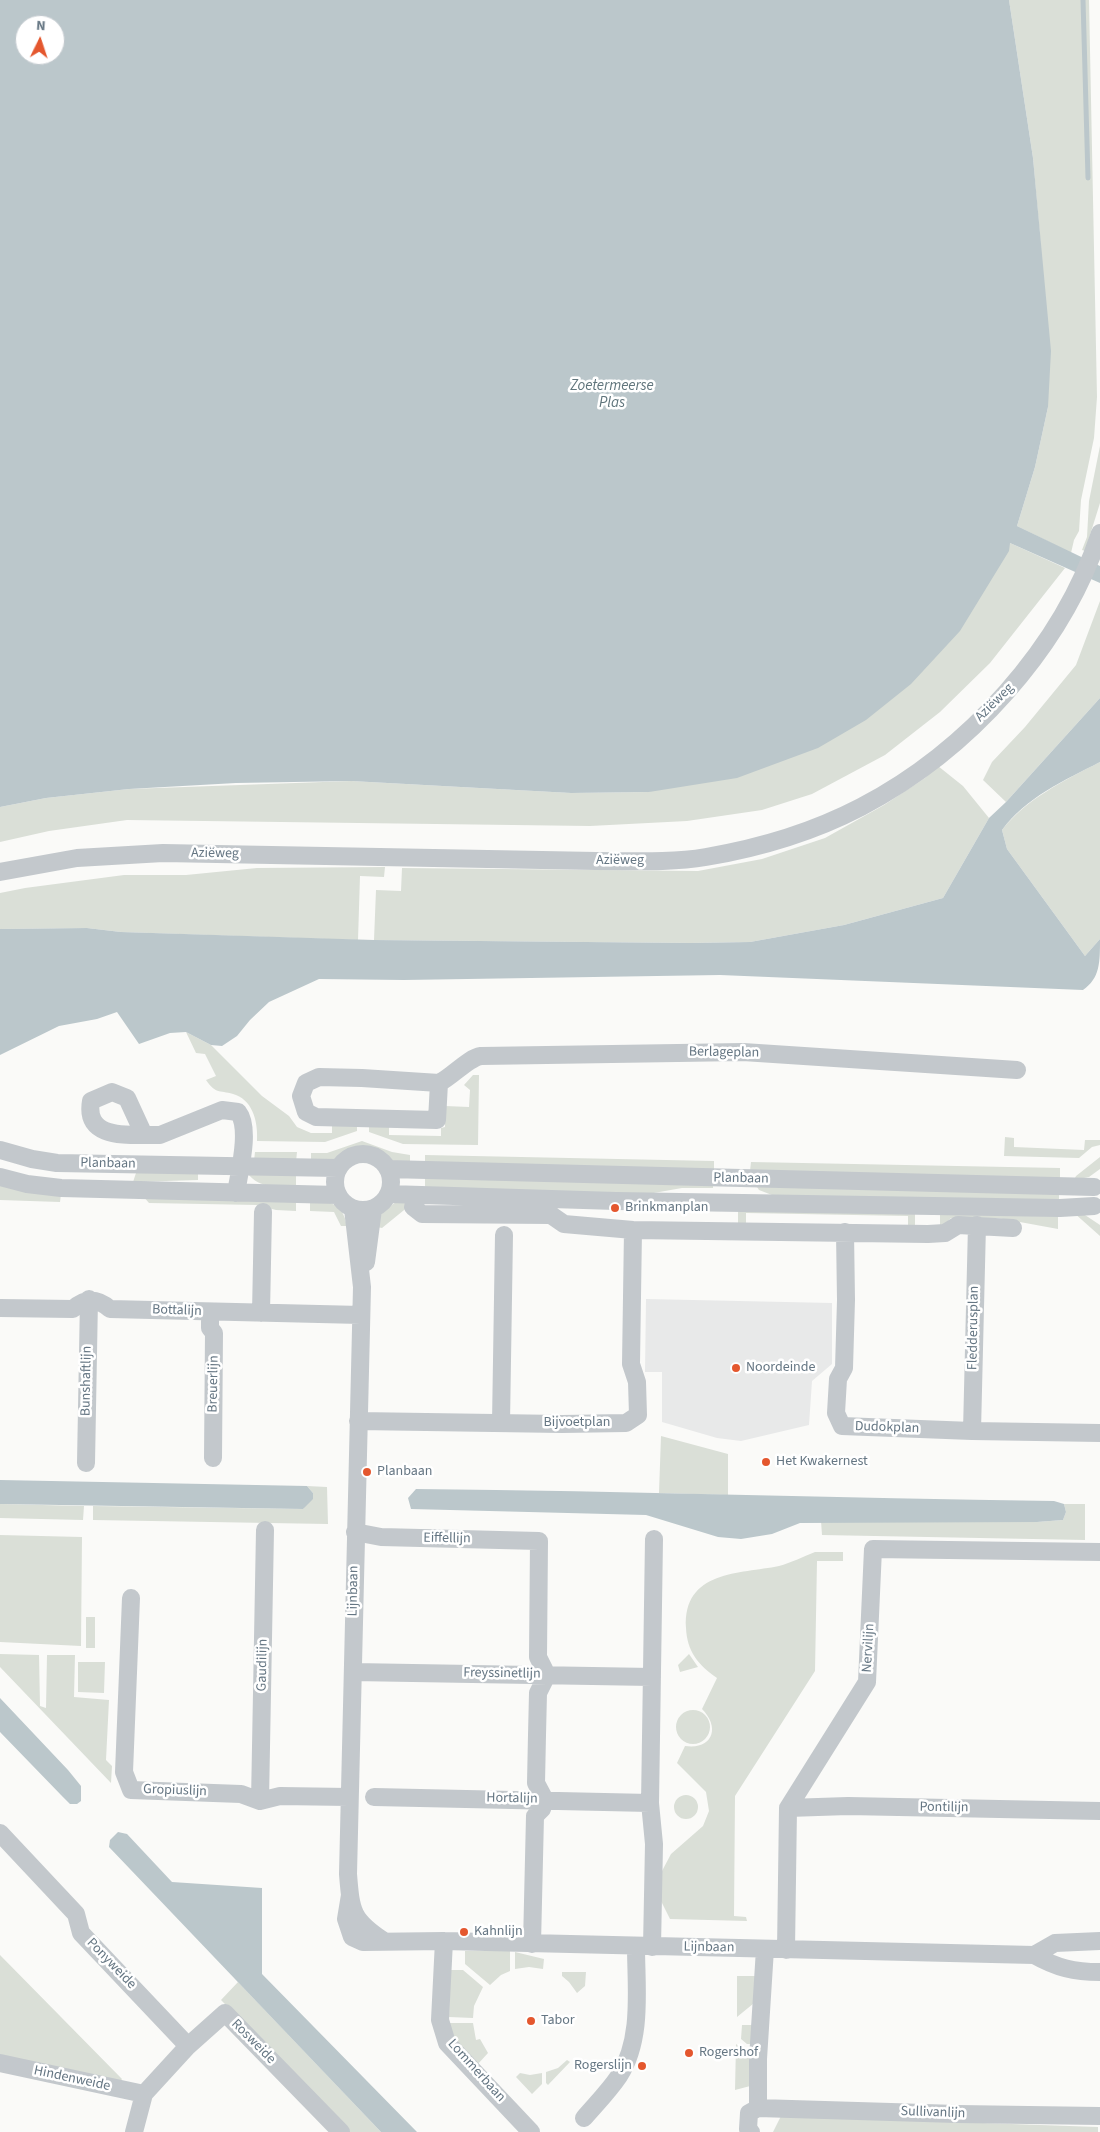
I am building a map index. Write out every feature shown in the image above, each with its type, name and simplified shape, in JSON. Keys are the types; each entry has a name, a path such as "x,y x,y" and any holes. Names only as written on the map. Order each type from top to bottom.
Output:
{"street":[{"name":"Aziëweg","path":"0,872 77,858 163,852 635,861 705,857 754,847 794,835 860,807 933,760 995,704 1030,666 1076,589 1098,540"},
{"name":"Berlageplan","path":"440,1083 452,1077 474,1057 606,1053 743,1052 1017,1070"},
{"path":"319,1077 440,1083 437,1120 316,1118 306,1112 301,1096 306,1083 319,1077"},
{"path":"144,1135 160,1135 222,1110 238,1112 242,1118 243,1148 236,1193"},
{"name":"Planbaan","path":"0,1150 32,1159 57,1163 338,1168"},
{"path":"360,1154 379,1159 388,1170 391,1186 389,1194 382,1203 373,1209 360,1211 353,1209 346,1206 337,1195 334,1182 338,1168 347,1158 360,1154"},
{"name":"Planbaan","path":"388,1170 1097,1183"},
{"name":"Planbaan","path":"0,1177 27,1184 61,1188 337,1195"},
{"path":"1097,1183 1092,1197 1097,1212"},
{"name":"Planbaan","path":"389,1194 579,1200 929,1205 1097,1212"},
{"path":"578,1225 579,1200"},
{"path":"928,1234 929,1205"},
{"path":"413,1207 422,1214 551,1216 564,1224 633,1230 928,1234 945,1233 958,1225 1013,1228"},
{"name":"Lijnbaan","path":"353,1209 362,1287"},
{"name":"Lijnbaan","path":"373,1209 362,1287 348,1874 355,1916 363,1927 384,1941 1034,1955 1053,1966 1082,1972 1100,1972"},
{"path":"261,1313 263,1212"},
{"name":"Fledderusplan","path":"972,1432 977,1225"},
{"name":"Bijvoetplan","path":"358,1421 626,1423 638,1415 637,1382 631,1364 633,1230"},
{"name":"Dudokplan","path":"845,1232 844,1368 838,1379 836,1413 842,1426 972,1432 1100,1433"},
{"path":"501,1423 504,1235"},
{"path":"0,1308 73,1309 81,1302 89,1299"},
{"name":"Bottalijn","path":"89,1299 101,1301 110,1310 361,1315"},
{"name":"Bunshaftlijn","path":"86,1463 89,1299"},
{"name":"Breuerlijn","path":"210,1312 210,1328 214,1333 213,1458"},
{"name":"Gaudilijn","path":"260,1801 265,1530"},
{"name":"Eiffellijn","path":"355,1532 381,1537 539,1541 538,1657 547,1674"},
{"path":"584,2118 619,2075 635,2033 654,1844 650,1803 654,1539"},
{"name":"Nervilijn","path":"788,1808 867,1682 873,1549 1100,1552"},
{"name":"Gropiuslijn","path":"131,1598 124,1772 131,1790 242,1794 260,1801 280,1796 350,1797"},
{"name":"Freyssinetlijn","path":"353,1672 652,1677"},
{"path":"532,1944 535,1816 542,1809 545,1800 536,1783 538,1693 547,1674"},
{"name":"Hortalijn","path":"374,1797 650,1803"},
{"name":"Pontilijn","path":"788,1808 848,1806 1100,1811"},
{"path":"786,1950 788,1808"},
{"name":"Ponyweide","path":"0,1833 76,1914 81,1933 188,2046"},
{"path":"1034,1955 1055,1943 1100,1940"},
{"name":"Lommerbaan","path":"444,1941 440,2020 447,2043 531,2132"},
{"path":"751,2132 748,2129 749,2113 762,2107 758,2059 765,1949"},
{"name":"Rosweide","path":"144,2094 188,2046 225,2013 333,2129"},
{"name":"Hindenweide","path":"0,2063 144,2094"},
{"path":"134,2132 144,2094"},
{"name":"Sullivanlijn","path":"762,2107 957,2114 1100,2116"}],"shaded area":[{"path":"1009,0 1089,0 1097,397 1094,438 1081,500 1079,531 1074,540 1071,553 1017,526 1035,467 1048,407 1040,237 1033,158"},
{"path":"1100,446 1100,503 1085,551 1082,550 1087,537 1089,501"},
{"path":"1010,543 1065,568 990,663 940,712 885,755 812,794 762,810 687,821 590,826 127,820 49,831 0,842 0,807 46,798 129,789 351,781 571,793 649,792"},
{"path":"1100,601 1100,698 1006,802 983,780 992,762 1025,727 1076,665"},
{"path":"1100,762 1100,939 1085,956 1007,849 1002,830 1034,800 1060,783"},
{"path":"938,766 963,786 989,818 943,898 844,925 750,942 374,940 376,890 401,891 402,868 698,871 762,859 825,838 884,805 925,778"},
{"path":"385,867 384,877 360,876 358,940 121,932 87,928 0,929 0,893 25,888 124,875 186,875 257,868"},
{"path":"186,1032 211,1045 262,1096 289,1116 297,1127 311,1133 332,1133 332,1124 357,1124 357,1131 325,1142 257,1141 256,1121 251,1108 242,1098 231,1093 216,1090 210,1085 206,1080 216,1076 205,1054 196,1053"},
{"path":"473,1075 479,1075 478,1145 403,1144 369,1132 369,1125 389,1125 389,1135 441,1136 441,1128 445,1127 445,1106 469,1107 470,1090 464,1085"},
{"path":"1005,1137 1014,1138 1014,1147 1084,1150 1085,1140 1100,1140 1100,1145 1092,1147 1079,1158 1004,1156"},
{"path":"362,1141 392,1152 410,1155 410,1165 396,1164 376,1151 360,1148 347,1151 334,1160 311,1162 311,1153 327,1153"},
{"path":"255,1152 297,1152 296,1162 254,1161"},
{"path":"425,1155 714,1161 714,1170 425,1164"},
{"path":"1100,1157 1100,1169 1089,1177 1074,1180 1076,1176"},
{"path":"751,1162 1060,1168 1060,1178 750,1171"},
{"path":"137,1170 198,1171 198,1180 133,1182"},
{"path":"248,1174 296,1174 296,1187 264,1184 253,1179"},
{"path":"425,1176 713,1182 713,1188 682,1188 648,1194 425,1189"},
{"path":"0,1182 61,1194 60,1202 0,1200"},
{"path":"761,1183 1059,1190 1059,1202 777,1197 759,1190 757,1187"},
{"path":"143,1196 296,1199 296,1211 276,1210 257,1205 149,1203"},
{"path":"310,1199 335,1205 342,1212 347,1226 341,1226 334,1212 310,1211"},
{"path":"398,1201 408,1201 409,1206 382,1228 377,1227 382,1211"},
{"path":"738,1208 915,1210 915,1226 908,1226 908,1216 746,1213 746,1228 738,1228"},
{"path":"940,1212 1058,1214 1058,1229 998,1218 951,1218 940,1227"},
{"path":"1073,1212 1082,1213 1100,1225 1100,1236"},
{"name":"Noordeinde","path":"646,1299 832,1303 832,1364 812,1381 809,1425 741,1441 717,1438 662,1422 662,1372 645,1372"},
{"path":"661,1436 728,1454 728,1495 659,1493"},
{"path":"307,1486 327,1487 328,1524 93,1520 93,1506 303,1509 313,1493"},
{"path":"0,1504 84,1506 83,1520 0,1518"},
{"path":"1064,1504 1085,1504 1085,1540 822,1535 821,1521 1037,1522 1063,1520 1066,1512"},
{"path":"0,1535 82,1537 81,1646 0,1642"},
{"path":"815,1552 843,1552 843,1561 817,1561 815,1671 735,1796 734,1916 746,1917 747,1921 670,1919 660,1899 662,1871 671,1854 703,1826 709,1811 706,1792 677,1763 685,1746 702,1745 711,1736 711,1723 702,1709 717,1678 699,1663 691,1650 686,1628 688,1609 694,1595 704,1585 717,1578 779,1566"},
{"path":"86,1617 95,1617 95,1648 86,1648"},
{"path":"0,1654 39,1655 40,1706 46,1708 47,1655 75,1655 74,1697 109,1700 106,1760 112,1766 111,1783 0,1667"},
{"path":"689,1654 698,1667 680,1672 678,1665"},
{"path":"78,1662 105,1662 104,1693 78,1692"},
{"path":"693,1710 705,1715 710,1727 705,1739 693,1744 681,1739 676,1727 681,1715"},
{"path":"686,1795 694,1799 698,1807 694,1815 686,1819 678,1815 674,1807 678,1799"},
{"path":"465,1951 510,1951 510,1971 501,1975 490,1985 465,1964"},
{"path":"515,1952 544,1959 543,1969 529,1967 515,1969"},
{"path":"0,1955 122,2079 118,2085 0,2057"},
{"path":"450,1970 463,1970 483,1987 474,2006 473,2018 449,2017"},
{"path":"562,1972 586,1972 585,1986 577,1993 562,1976"},
{"path":"737,1976 759,1976 759,1999 737,2017"},
{"path":"238,1982 381,2132 345,2132 295,2075 221,2000"},
{"path":"449,2023 473,2023 476,2040 480,2039 488,2053 477,2065 453,2039"},
{"path":"742,2025 757,2025 756,2044 747,2044 741,2039"},
{"path":"736,2044 754,2059 754,2085 735,2090"},
{"path":"567,2060 570,2062 548,2085 546,2083 546,2072 558,2068"},
{"path":"520,2073 530,2075 542,2073 542,2084 532,2094 516,2077"},
{"path":"781,2116 1098,2127 1098,2132 773,2132"}],"water":[{"name":"Zoetermeerse Plas","path":"0,0 1009,0 1033,158 1051,351 1048,407 1035,467 1017,526 1100,566 1100,583 1010,543 1009,551 960,631 911,684 866,720 818,748 737,778 649,792 571,793 351,781 236,783 129,789 46,798 0,807"},
{"path":"1100,698 1100,762 1034,799 1022,808 1002,830 1007,849 1085,956 1100,939 1100,955 1096,975 1083,990 720,975 404,980 319,979 269,1002 237,1036 222,1046 211,1045 186,1032 170,1033 139,1044 117,1012 97,1019 59,1026 0,1055 0,929 87,928 121,932 374,940 750,942 844,925 943,898 989,818 1006,802"},
{"path":"0,1480 307,1486 313,1493 313,1499 303,1509 0,1504"},
{"path":"416,1489 1054,1501 1064,1504 1066,1512 1063,1520 1037,1522 800,1523 772,1534 741,1539 718,1537 646,1515 411,1509 408,1498"},
{"path":"0,1698 81,1786 81,1801 77,1804 70,1804 0,1732"},
{"path":"118,1832 127,1834 172,1882 262,1888 262,1974 417,2132 381,2132 109,1847 110,1840"}],"waterway":[{"path":"1083,0 1088,178"}],"place":[{"name":"Brinkmanplan","path":"615,1208"},
{"name":"Noordeinde","path":"736,1368"},
{"name":"Het Kwakernest","path":"766,1462"},
{"name":"Planbaan","path":"367,1472"},
{"name":"Kahnlijn","path":"464,1932"},
{"name":"Tabor","path":"531,2021"},
{"name":"Rogershof","path":"689,2053"},
{"name":"Rogerslijn","path":"642,2066"}]}
